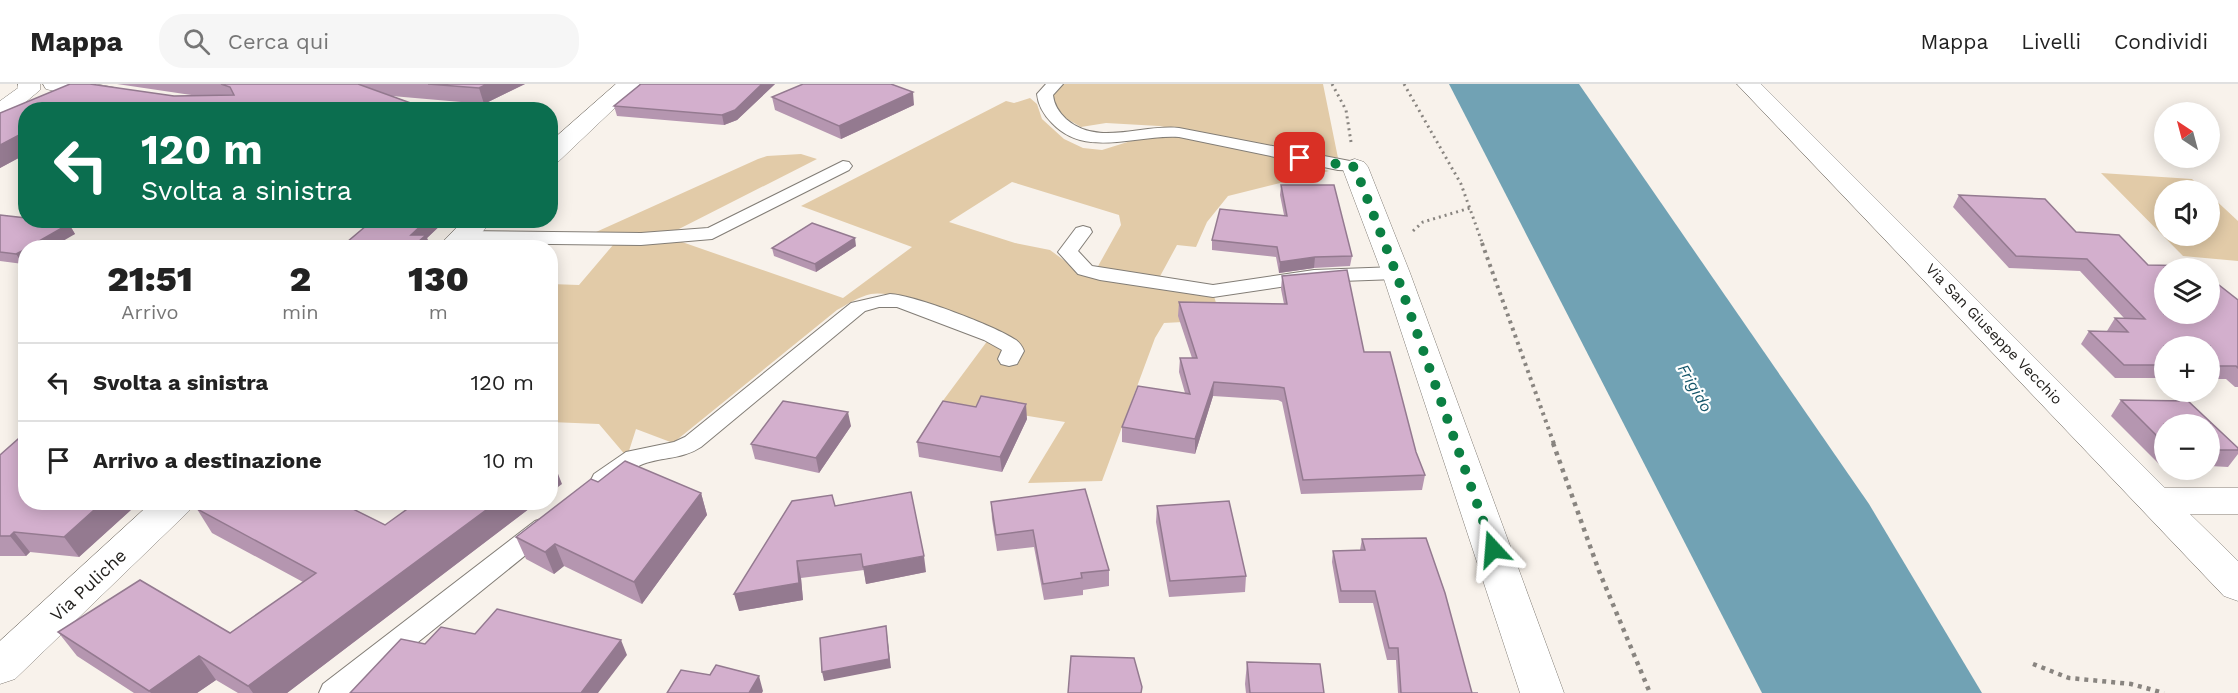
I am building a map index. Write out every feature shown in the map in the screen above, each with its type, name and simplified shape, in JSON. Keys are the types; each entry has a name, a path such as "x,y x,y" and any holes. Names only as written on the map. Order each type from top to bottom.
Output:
{"street":[{"path":"0,112 30,90 29,84"},
{"path":"54,84 136,97"},
{"path":"558,149 629,84"},
{"name":"Via San Giuseppe Vecchio","path":"1748,84 2238,586"},
{"path":"1355,167 1394,267 1542,693"},
{"path":"2156,501 2238,501"},
{"name":"Via Puliche","path":"0,667 167,510"}],"lane":[{"path":"1055,84 1045,94 1044,99 1055,116 1067,128 1079,134 1095,138 1113,138 1165,132 1355,167"},
{"path":"464,235 640,239 712,233 843,166"},
{"path":"1083,232 1068,252 1085,270 1213,291 1394,267"},
{"path":"586,494 635,458 681,449 693,442 858,307 873,301 887,298 901,301 992,335 1011,346 1013,351 1009,359"},
{"path":"334,693 558,516"}],"path":[{"path":"1332,84 1346,110 1355,167"},
{"path":"1404,84 1461,184 1599,572 1650,693"},
{"path":"1394,267 1405,240 1423,222 1470,208"},
{"path":"2033,664 2068,678 2131,684 2164,693"}],"shaded area":[{"path":"1062,84 1323,84 1338,158 1159,126 1106,123 1081,127 1062,116 1050,99 1056,88"},
{"path":"1030,98 1037,104 1042,119 1064,139 1083,148 1102,150 1134,140 1168,135 1275,156 1329,171 1228,196 1207,222 1196,247 1177,245 1158,280 1097,268 1121,225 1119,215 1012,182 949,222 1015,243 1050,250 1084,275 1099,280 1214,296 1221,320 1164,323 1155,338 1102,481 1028,483 1065,422 942,402 994,332 932,307 898,296 883,294 866,295 837,310 673,443 636,429 627,457 599,424 558,422 558,284 579,285 613,245 682,242 843,298 912,247 801,206 1006,101 1014,103"},
{"path":"801,154 817,159 675,231 613,234 596,232 758,159 767,156"},
{"path":"2101,173 2193,180 2154,180 2154,227"},
{"path":"2220,204 2238,221 2238,261 2183,256 2173,246 2220,246"}],"water":[{"name":"Frigido","path":"1449,84 1579,84 1869,504 1982,693 1762,693"}],"building":[{"path":"70,84 90,84 174,96 234,95 230,87 221,84 358,84 408,102 27,102"},
{"path":"428,84 487,84 479,88"},
{"path":"641,84 762,84 735,110 722,115 614,106"},
{"path":"803,84 891,84 913,92 839,126 772,97"},
{"path":"18,106 18,136 0,145 0,113"},
{"path":"1281,185 1334,185 1352,256 1315,257 1280,262 1277,247 1212,240 1220,209 1287,216"},
{"path":"1959,195 2045,199 2076,232 2119,235 2148,265 2154,265 2154,324 2220,324 2220,286 2238,300 2238,368 2220,366 2220,336 2154,336 2154,365 2124,365 2089,331 2128,332 2115,318 2145,319 2087,259 2016,256"},
{"path":"0,215 18,217 18,228 62,228 41,240 18,240 18,253 16,254 0,252"},
{"path":"812,223 855,238 815,264 772,248"},
{"path":"364,228 418,228 411,235 426,235 420,240 349,240"},
{"path":"1347,270 1364,352 1390,352 1416,452 1425,475 1303,480 1284,388 1279,387 1214,382 1195,439 1122,427 1138,386 1190,394 1180,358 1197,358 1179,302 1287,304 1282,276"},
{"path":"981,396 1026,404 1000,457 917,442 943,401 976,407"},
{"path":"2121,400 2189,402 2202,414 2154,414 2154,433"},
{"path":"783,401 848,412 816,458 751,444"},
{"path":"2220,431 2238,448 2238,450 2220,450"},
{"path":"18,439 18,510 94,510 64,537 14,532 10,536 0,536 0,455"},
{"path":"625,461 701,493 634,582 555,544 545,552 516,537 551,510 558,510 558,505 591,479 598,482"},
{"path":"1085,489 1109,570 1081,573 1082,578 1043,584 1033,530 996,535 991,502"},
{"path":"911,492 924,556 863,567 861,554 797,561 799,583 734,594 792,501 832,495 835,506"},
{"path":"1229,501 1246,576 1170,581 1157,506"},
{"path":"199,510 355,510 385,525 406,510 486,510 248,686 199,656 149,691 58,632 140,580 230,633 316,573"},
{"path":"1426,538 1445,593 1472,693 1401,693 1398,648 1389,648 1375,591 1341,591 1333,551 1365,550 1362,539"},
{"path":"497,609 621,640 581,693 350,693 401,639 425,644 441,627 475,634"},
{"path":"886,626 889,659 822,672 820,638"},
{"path":"1071,656 1134,658 1142,687 1141,693 1068,693"},
{"path":"1247,662 1320,664 1324,693 1250,693"},
{"path":"716,665 759,676 749,693 667,693 681,670 710,675"}],"route":[{"path":"1300,158 1355,167 1396,273 1493,549"}]}
